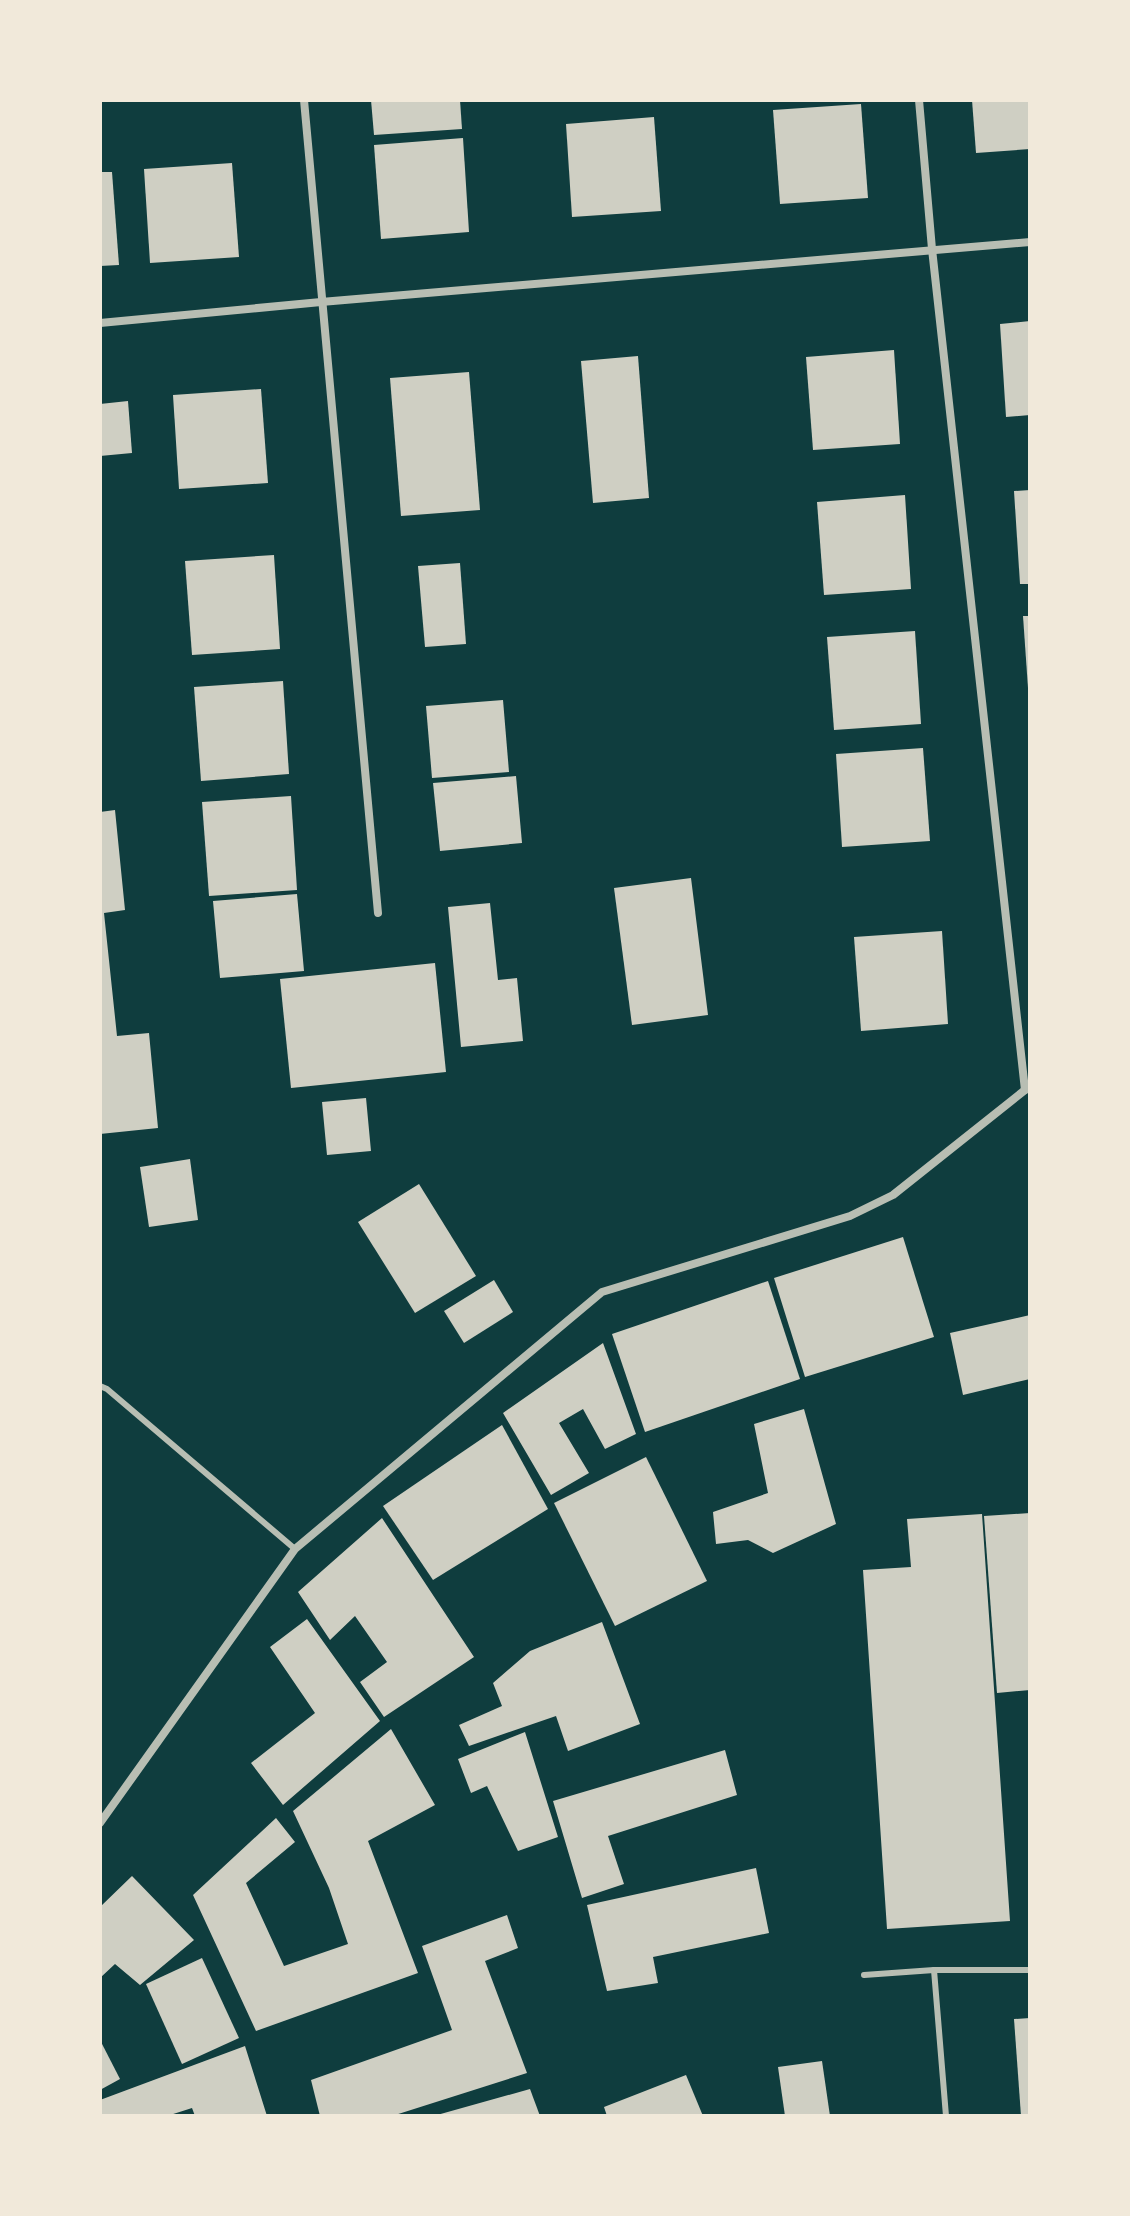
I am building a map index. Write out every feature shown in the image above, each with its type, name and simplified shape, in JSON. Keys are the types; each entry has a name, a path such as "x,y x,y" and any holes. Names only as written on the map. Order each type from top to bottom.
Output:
{"street":[{"path":"304,100 378,913"},
{"path":"100,1823 295,1549 602,1292 850,1216 893,1195 1028,1088 932,249 919,100"},
{"path":"100,323 1030,242"}],"lane":[{"path":"100,1386 295,1549"},
{"path":"934,1970 946,2116"},
{"path":"864,1975 934,1970 1030,1970"}],"building":[{"path":"371,100 460,100 462,129 374,135"},
{"path":"972,100 1030,100 1030,149 976,153"},
{"path":"861,104 868,198 780,204 773,110"},
{"path":"654,117 661,211 572,217 566,124"},
{"path":"463,138 469,232 381,239 374,145"},
{"path":"232,163 239,257 150,263 144,169"},
{"path":"100,172 112,172 119,265 100,266"},
{"path":"1030,321 1030,415 1006,417 1000,324"},
{"path":"894,350 900,444 813,450 806,357"},
{"path":"638,356 649,498 593,503 581,361"},
{"path":"469,372 480,510 401,516 390,378"},
{"path":"261,389 268,483 179,489 173,395"},
{"path":"128,401 132,453 100,456 100,404"},
{"path":"1030,490 1030,584 1020,584 1014,491"},
{"path":"905,495 911,589 824,595 817,502"},
{"path":"274,555 280,649 192,655 185,561"},
{"path":"460,563 466,644 425,647 418,566"},
{"path":"1023,616 1030,616 1030,688 1028,688"},
{"path":"915,631 921,724 834,730 827,637"},
{"path":"283,681 289,774 201,781 194,687"},
{"path":"503,700 509,772 432,778 426,706"},
{"path":"923,748 930,841 842,847 836,754"},
{"path":"516,776 522,843 440,851 433,783"},
{"path":"291,796 297,890 209,896 202,802"},
{"path":"115,810 125,910 104,913 117,1036 149,1033 158,1128 100,1134 100,812"},
{"path":"691,878 708,1015 632,1025 614,888"},
{"path":"297,894 304,971 220,978 213,901"},
{"path":"490,903 498,980 517,978 523,1041 461,1047 448,907"},
{"path":"942,931 948,1024 861,1031 854,937"},
{"path":"435,963 446,1072 291,1088 280,979"},
{"path":"366,1098 371,1151 327,1155 322,1102"},
{"path":"190,1159 198,1220 149,1227 140,1167"},
{"path":"419,1184 476,1276 415,1313 358,1222"},
{"path":"903,1237 934,1337 805,1377 774,1278"},
{"path":"494,1280 513,1312 464,1343 444,1311"},
{"path":"768,1281 800,1379 645,1432 612,1334"},
{"path":"1030,1315 1030,1379 963,1395 950,1333"},
{"path":"603,1343 636,1434 605,1449 583,1409 559,1423 589,1473 551,1495 503,1413"},
{"path":"804,1409 836,1524 773,1553 748,1540 716,1544 713,1512 768,1493 754,1424"},
{"path":"502,1425 548,1509 433,1580 383,1506"},
{"path":"646,1457 707,1581 615,1626 554,1503"},
{"path":"1030,1513 1030,1690 997,1693 984,1516"},
{"path":"982,1514 1010,1921 887,1929 863,1570 911,1567 907,1519"},
{"path":"382,1518 474,1657 384,1717 360,1682 387,1662 355,1616 330,1640 298,1592"},
{"path":"307,1619 380,1721 283,1805 251,1763 315,1713 270,1647"},
{"path":"602,1622 640,1724 568,1751 556,1716 469,1746 459,1725 502,1706 493,1683 530,1651"},
{"path":"391,1729 435,1805 368,1841 418,1973 256,2031 193,1895 276,1818 295,1842 246,1883 284,1966 348,1944 329,1888 293,1811"},
{"path":"525,1732 558,1837 518,1851 487,1786 471,1793 458,1759"},
{"path":"725,1750 737,1795 608,1836 624,1884 582,1898 553,1801"},
{"path":"756,1868 769,1933 653,1957 658,1983 607,1991 587,1905"},
{"path":"132,1876 194,1940 140,1985 115,1964 100,1978 100,1907"},
{"path":"507,1915 518,1948 485,1961 527,2073 392,2116 320,2116 311,2080 452,2030 422,1946"},
{"path":"202,1958 239,2038 182,2064 146,1984"},
{"path":"1030,2018 1030,2116 1021,2116 1014,2019"},
{"path":"100,2040 120,2079 100,2090"},
{"path":"245,2046 267,2116 195,2116 192,2108 167,2116 100,2116 100,2100"},
{"path":"822,2061 830,2116 785,2116 778,2067"},
{"path":"686,2075 703,2116 607,2116 604,2107"},
{"path":"530,2089 540,2116 437,2116 437,2115"}]}
